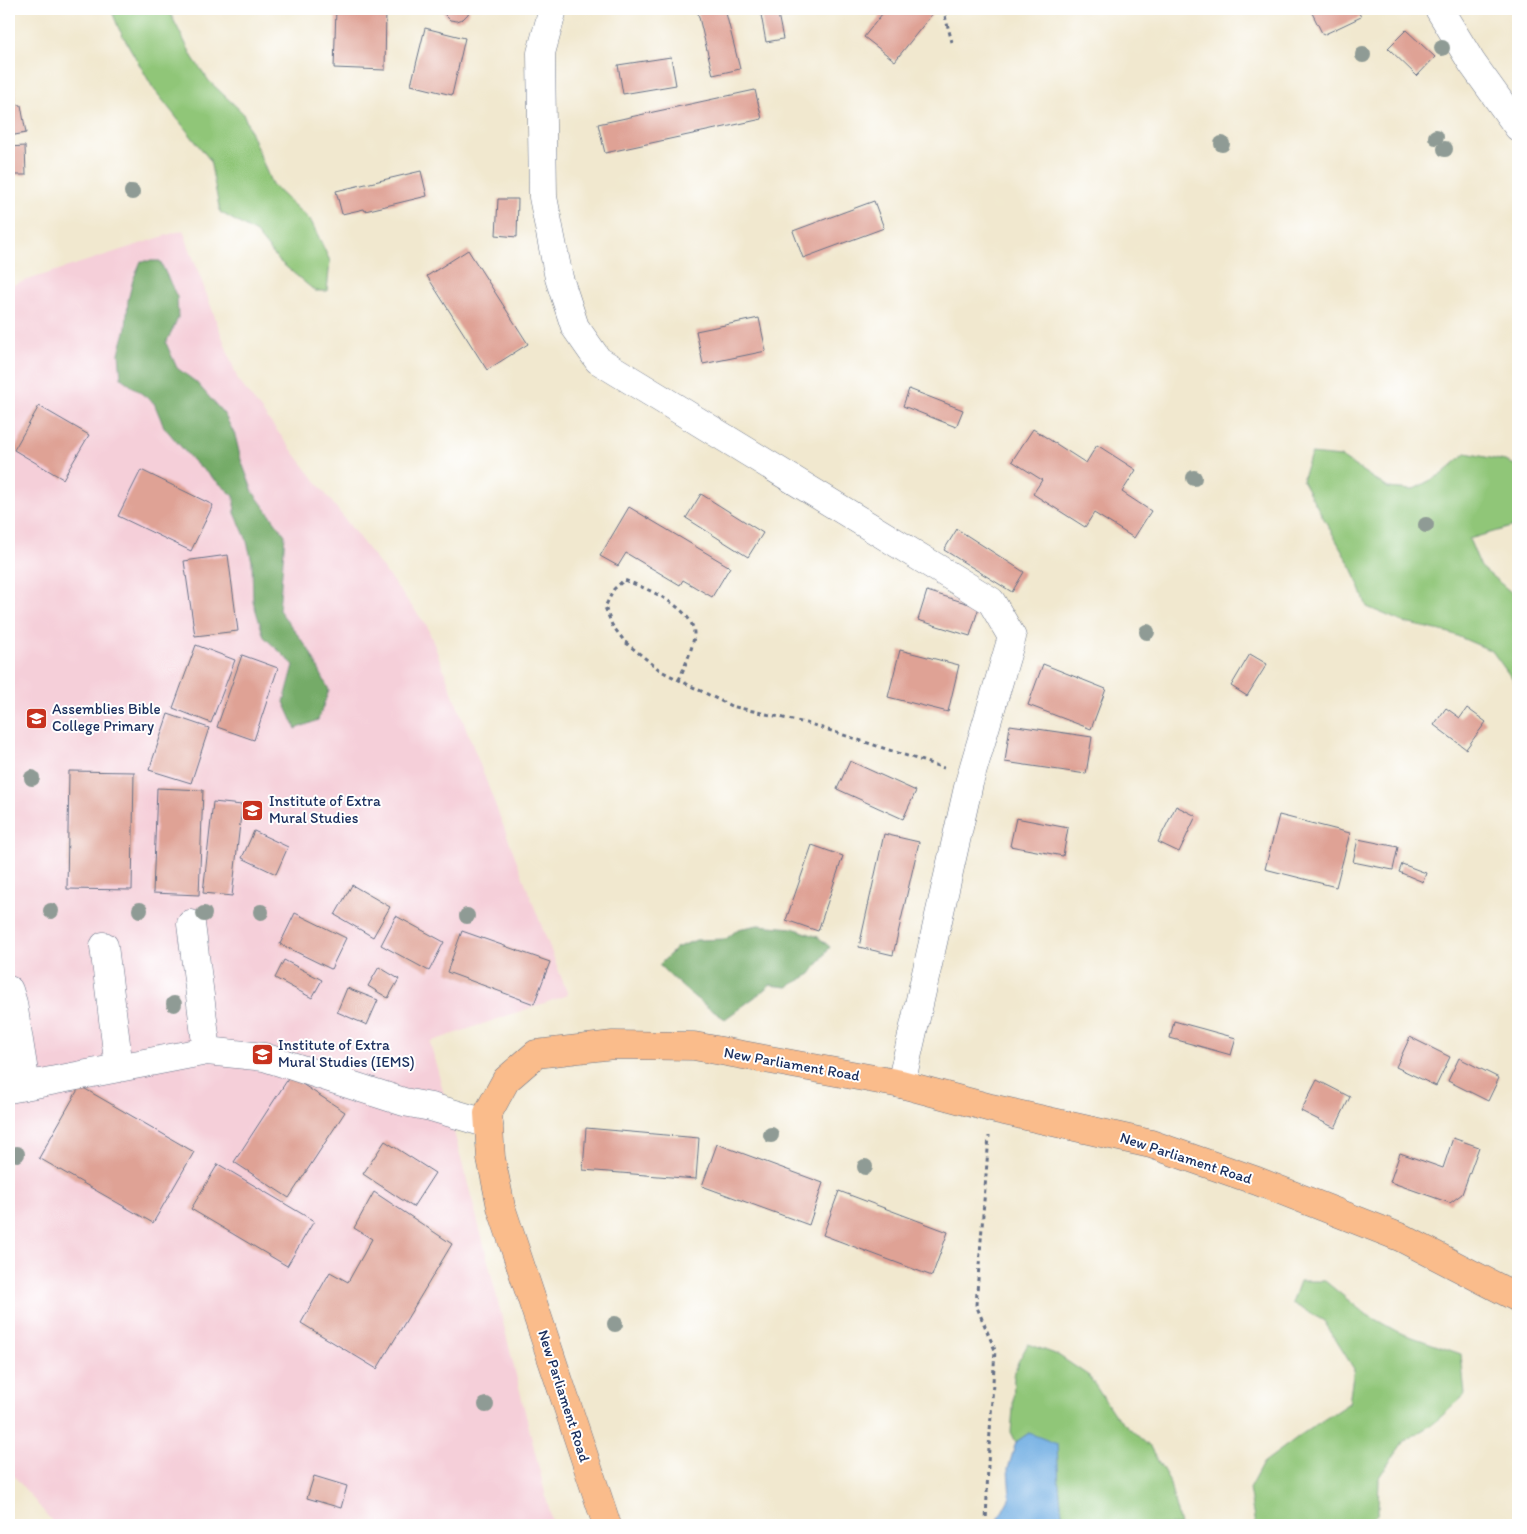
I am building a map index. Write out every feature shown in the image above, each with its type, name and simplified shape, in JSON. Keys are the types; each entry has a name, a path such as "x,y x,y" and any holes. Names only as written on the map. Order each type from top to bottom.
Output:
{"main road":[{"name":"New Parliament Road","path":"607,1525 501,1206 491,1158 488,1113 506,1080 536,1054 613,1044 694,1046 901,1084 991,1108 1151,1144 1257,1181 1402,1238 1518,1298"}],"street":[{"path":"553,9 541,53 544,196 559,278 575,327 598,360 991,601 1012,638 970,779 901,1084"},
{"path":"1439,9 1472,63 1518,127"},
{"path":"191,924 207,1051"},
{"path":"104,946 119,1068"},
{"path":"9,990 12,1003 17,1087 207,1051 264,1057 404,1102 431,1107 489,1124"}],"path":[{"path":"941,9 945,16 952,42"},
{"path":"679,680 689,656 694,636 692,622 673,604 639,585 624,580 614,589 605,607 612,625 625,642 661,671 679,680 731,706 810,724 943,768 970,779"},
{"path":"986,1525 995,1350 976,1305 991,1108"}],"shaded area":[{"name":"Institute of Extra Mural Studies","path":"183,230 238,380 427,626 568,995 430,1042 482,1237 553,1525 55,1525 14,1476 9,1467 9,286"}],"green space":[{"path":"111,9 168,9 193,58 209,81 243,113 272,185 311,221 330,261 327,291 315,291 279,261 256,233 220,212 210,160 153,88 119,29"},
{"path":"141,261 160,261 177,297 178,318 166,343 177,368 196,382 224,414 235,435 241,460 253,492 285,535 279,610 309,650 329,690 318,720 296,729 284,702 294,665 264,637 253,601 252,561 246,538 235,513 234,496 194,462 164,427 154,403 121,378 119,353 126,328 128,300 133,280"},
{"path":"1466,453 1505,461 1518,466 1518,525 1469,539 1481,567 1518,598 1518,692 1516,684 1492,651 1450,633 1405,623 1367,607 1353,570 1302,480 1311,454 1341,457 1388,488 1412,490 1442,474"},
{"path":"758,925 793,928 818,937 830,947 811,974 787,987 770,985 725,1019 690,994 659,965 676,948 696,940 726,939 738,929"},
{"path":"1300,1281 1325,1281 1364,1313 1398,1332 1461,1354 1465,1395 1433,1424 1404,1441 1379,1477 1378,1513 1367,1525 1255,1525 1249,1489 1263,1463 1349,1403 1354,1369 1324,1321 1292,1303"},
{"path":"1028,1344 1058,1355 1089,1376 1114,1414 1150,1447 1169,1480 1180,1525 1063,1525 1059,1485 1029,1433 1016,1442 1011,1432 1014,1375 1018,1362"}],"water":[{"path":"1029,1433 1057,1444 1063,1525 995,1525 1010,1497 1008,1469 1016,1442"}],"building":[{"path":"336,9 386,9 385,70 334,68"},
{"path":"442,9 470,9 463,19 457,21 450,20"},
{"path":"697,9 725,9 740,69 713,75"},
{"path":"760,9 777,9 783,39 766,42"},
{"path":"886,9 928,9 933,13 895,61 864,37"},
{"path":"1310,9 1357,9 1361,17 1323,35"},
{"path":"425,28 465,38 452,95 411,85"},
{"path":"1406,30 1435,57 1417,76 1388,48"},
{"path":"671,57 676,85 623,94 618,65"},
{"path":"9,78 13,81 16,91 15,99 9,104"},
{"path":"755,90 762,119 605,153 598,124"},
{"path":"9,104 21,105 26,133 9,136"},
{"path":"25,146 26,175 9,175 9,147"},
{"path":"421,171 427,196 365,211 364,209 342,214 336,191"},
{"path":"498,199 518,199 517,237 496,235"},
{"path":"874,201 884,228 803,258 793,231"},
{"path":"468,250 528,344 487,370 427,276"},
{"path":"759,318 766,351 703,364 696,331"},
{"path":"909,389 963,410 956,427 903,406"},
{"path":"39,406 89,435 63,479 14,450"},
{"path":"1033,429 1086,463 1097,445 1136,470 1122,492 1151,511 1134,538 1094,513 1085,527 1033,494 1042,480 1012,461"},
{"path":"141,470 213,505 191,551 118,516"},
{"path":"701,494 763,533 748,557 686,518"},
{"path":"629,507 730,567 712,597 683,580 680,585 626,553 618,566 600,556"},
{"path":"957,529 1024,572 1012,592 944,550"},
{"path":"228,555 238,631 195,636 184,561"},
{"path":"927,591 979,607 970,636 918,620"},
{"path":"196,645 235,660 211,723 173,708"},
{"path":"900,650 959,665 948,712 888,697"},
{"path":"1250,654 1267,664 1247,696 1231,686"},
{"path":"242,655 278,668 254,740 217,727"},
{"path":"1043,664 1106,689 1091,729 1028,705"},
{"path":"1446,708 1460,718 1467,708 1486,722 1466,749 1434,725"},
{"path":"168,714 209,728 191,783 149,770"},
{"path":"1010,725 1092,737 1086,774 1005,762"},
{"path":"850,761 916,791 903,819 837,789"},
{"path":"69,771 134,772 132,890 67,889"},
{"path":"157,788 203,790 199,895 153,893"},
{"path":"213,802 242,805 232,896 203,893"},
{"path":"1176,806 1196,816 1179,852 1158,842"},
{"path":"1279,815 1350,833 1336,887 1265,869"},
{"path":"1016,818 1068,828 1063,856 1010,846"},
{"path":"254,831 288,847 276,874 242,858"},
{"path":"884,834 919,842 893,955 859,947"},
{"path":"1358,839 1398,847 1393,870 1353,862"},
{"path":"812,845 843,856 818,931 786,920"},
{"path":"1402,864 1426,873 1423,882 1399,872"},
{"path":"352,885 390,907 373,937 335,915"},
{"path":"295,913 346,938 331,969 280,944"},
{"path":"396,916 444,942 429,971 381,945"},
{"path":"462,931 550,962 534,1004 447,972"},
{"path":"284,960 322,980 312,998 275,978"},
{"path":"379,967 399,979 388,998 368,986"},
{"path":"347,988 378,1000 367,1025 337,1012"},
{"path":"1174,1021 1236,1038 1231,1055 1170,1038"},
{"path":"1410,1037 1450,1057 1436,1086 1396,1067"},
{"path":"1459,1058 1499,1078 1488,1101 1448,1081"},
{"path":"290,1076 345,1112 289,1198 234,1162"},
{"path":"1317,1080 1350,1097 1335,1128 1301,1111"},
{"path":"80,1086 194,1152 153,1223 39,1158"},
{"path":"586,1128 699,1138 696,1179 583,1170"},
{"path":"1453,1138 1479,1147 1462,1194 1450,1203 1390,1182 1400,1153 1443,1168"},
{"path":"385,1141 435,1173 413,1207 363,1174"},
{"path":"717,1144 823,1183 809,1225 702,1186"},
{"path":"218,1164 314,1221 287,1266 191,1209"},
{"path":"839,1191 948,1232 932,1276 823,1235"},
{"path":"374,1192 452,1244 377,1369 301,1323 330,1272 348,1282 372,1239 354,1228"},
{"path":"314,1476 347,1486 341,1508 307,1498"}],"place":[{"name":"Assemblies Bible College Primary","path":"36,718"},
{"name":"Institute of Extra Mural Studies","path":"253,810"},
{"name":"Institute of Extra Mural Studies (IEMS)","path":"262,1054"}]}
